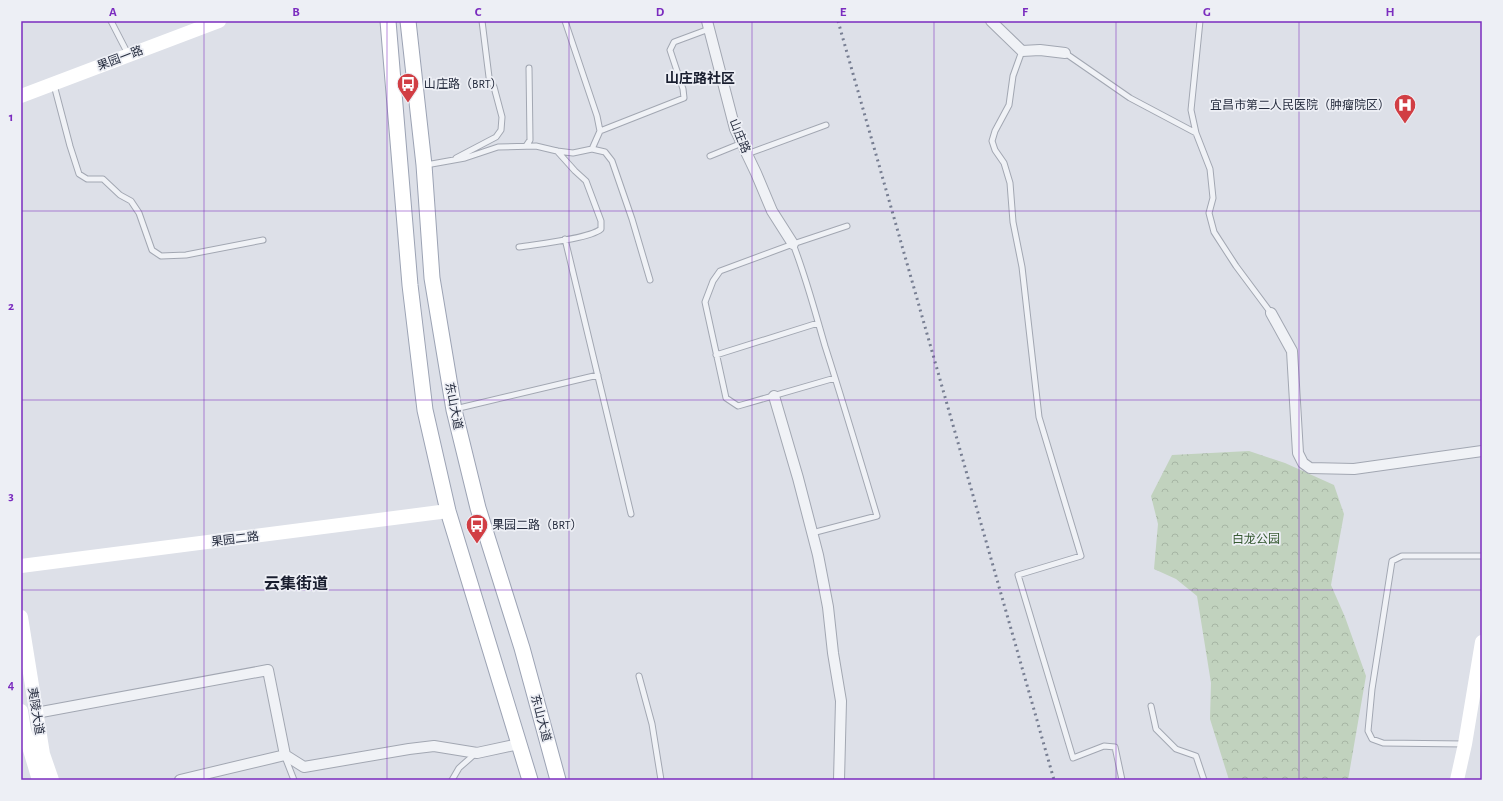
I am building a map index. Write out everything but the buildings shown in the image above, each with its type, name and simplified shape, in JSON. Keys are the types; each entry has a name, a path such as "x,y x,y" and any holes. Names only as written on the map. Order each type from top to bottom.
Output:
{"main road":[{"path":"388,21 411,293 425,410 448,511 530,780"},
{"name":"东山大道","path":"408,21 424,165 432,278 454,410 478,508 522,648 558,780"}],"street":[{"name":"果园一路","path":"21,96 219,21"},
{"path":"991,21 1022,51 1040,50 1064,53"},
{"name":"山庄路","path":"708,25 735,129 772,211 793,244"},
{"path":"1271,313 1292,351 1298,453 1303,463 1310,468 1354,469 1482,451"},
{"path":"774,396 798,478 818,555 828,607 840,701 839,780"},
{"name":"果园二路","path":"21,566 448,511"},
{"name":"夷陵大道","path":"21,617 43,754 52,780"},
{"path":"1457,780 1465,744 1482,642"},
{"path":"36,713 268,670 285,755"},
{"path":"1466,780 1482,694"},
{"name":"夷陵大道","path":"21,712 22,731 39,780"},
{"path":"180,780 285,755 304,766 409,748 434,746 477,752 519,744"}],"lane":[{"path":"111,21 128,55"},
{"path":"451,160 496,137 501,130 502,117 494,86 488,77 482,21"},
{"path":"564,21 600,131 592,149"},
{"path":"1200,21 1191,110 1196,133 1210,169 1213,198 1209,213 1214,232 1236,266 1271,313"},
{"path":"600,131 684,98 683,89 670,50 674,42 708,25"},
{"path":"1022,51 1013,76 1009,105 995,131 992,141 995,150 1004,163 1010,184 1013,222 1022,267 1039,417 1081,556 1018,575 1073,758 1104,746 1115,747 1122,780"},
{"path":"1064,53 1130,98 1196,133"},
{"path":"526,146 530,140 529,68"},
{"path":"54,84 79,174 87,179 103,179 120,195 131,201 139,213 152,250 161,256 186,254 262,240"},
{"path":"747,154 826,125"},
{"path":"710,156 742,144"},
{"path":"424,165 465,158 498,148 536,146 573,153 592,149 605,152 612,161 632,219 650,280"},
{"path":"519,247 596,233 601,229 601,221 586,181 575,171 558,151"},
{"path":"835,378 738,406 726,398 705,302 713,281 720,271 847,226"},
{"path":"565,239 631,514"},
{"path":"793,244 877,516 812,533"},
{"path":"716,355 818,323"},
{"path":"454,410 598,375"},
{"path":"1465,744 1383,742 1372,739 1368,731 1372,689 1392,561 1402,556 1482,556"},
{"path":"639,676 652,724 661,780"},
{"path":"1151,706 1156,729 1176,749 1196,756 1204,780"},
{"path":"452,780 458,768 477,752"},
{"path":"285,755 294,780"}],"green space":[{"name":"白龙公园","path":"1249,451 1285,463 1334,485 1344,514 1331,585 1345,617 1366,676 1348,780 1229,780 1210,719 1211,683 1197,596 1176,579 1154,569 1158,524 1151,496 1172,455"}],"railway":[{"path":"838,21 1054,780"}],"place":[{"name":"山庄路（BRT）","path":"408,104"},
{"name":"宜昌市第二人民医院（肿瘤院区）","path":"1405,124"},
{"name":"果园二路（BRT）","path":"477,544"}],"district":[{"name":"山庄路社区","path":"700,78"},
{"name":"云集街道","path":"296,583"}]}
